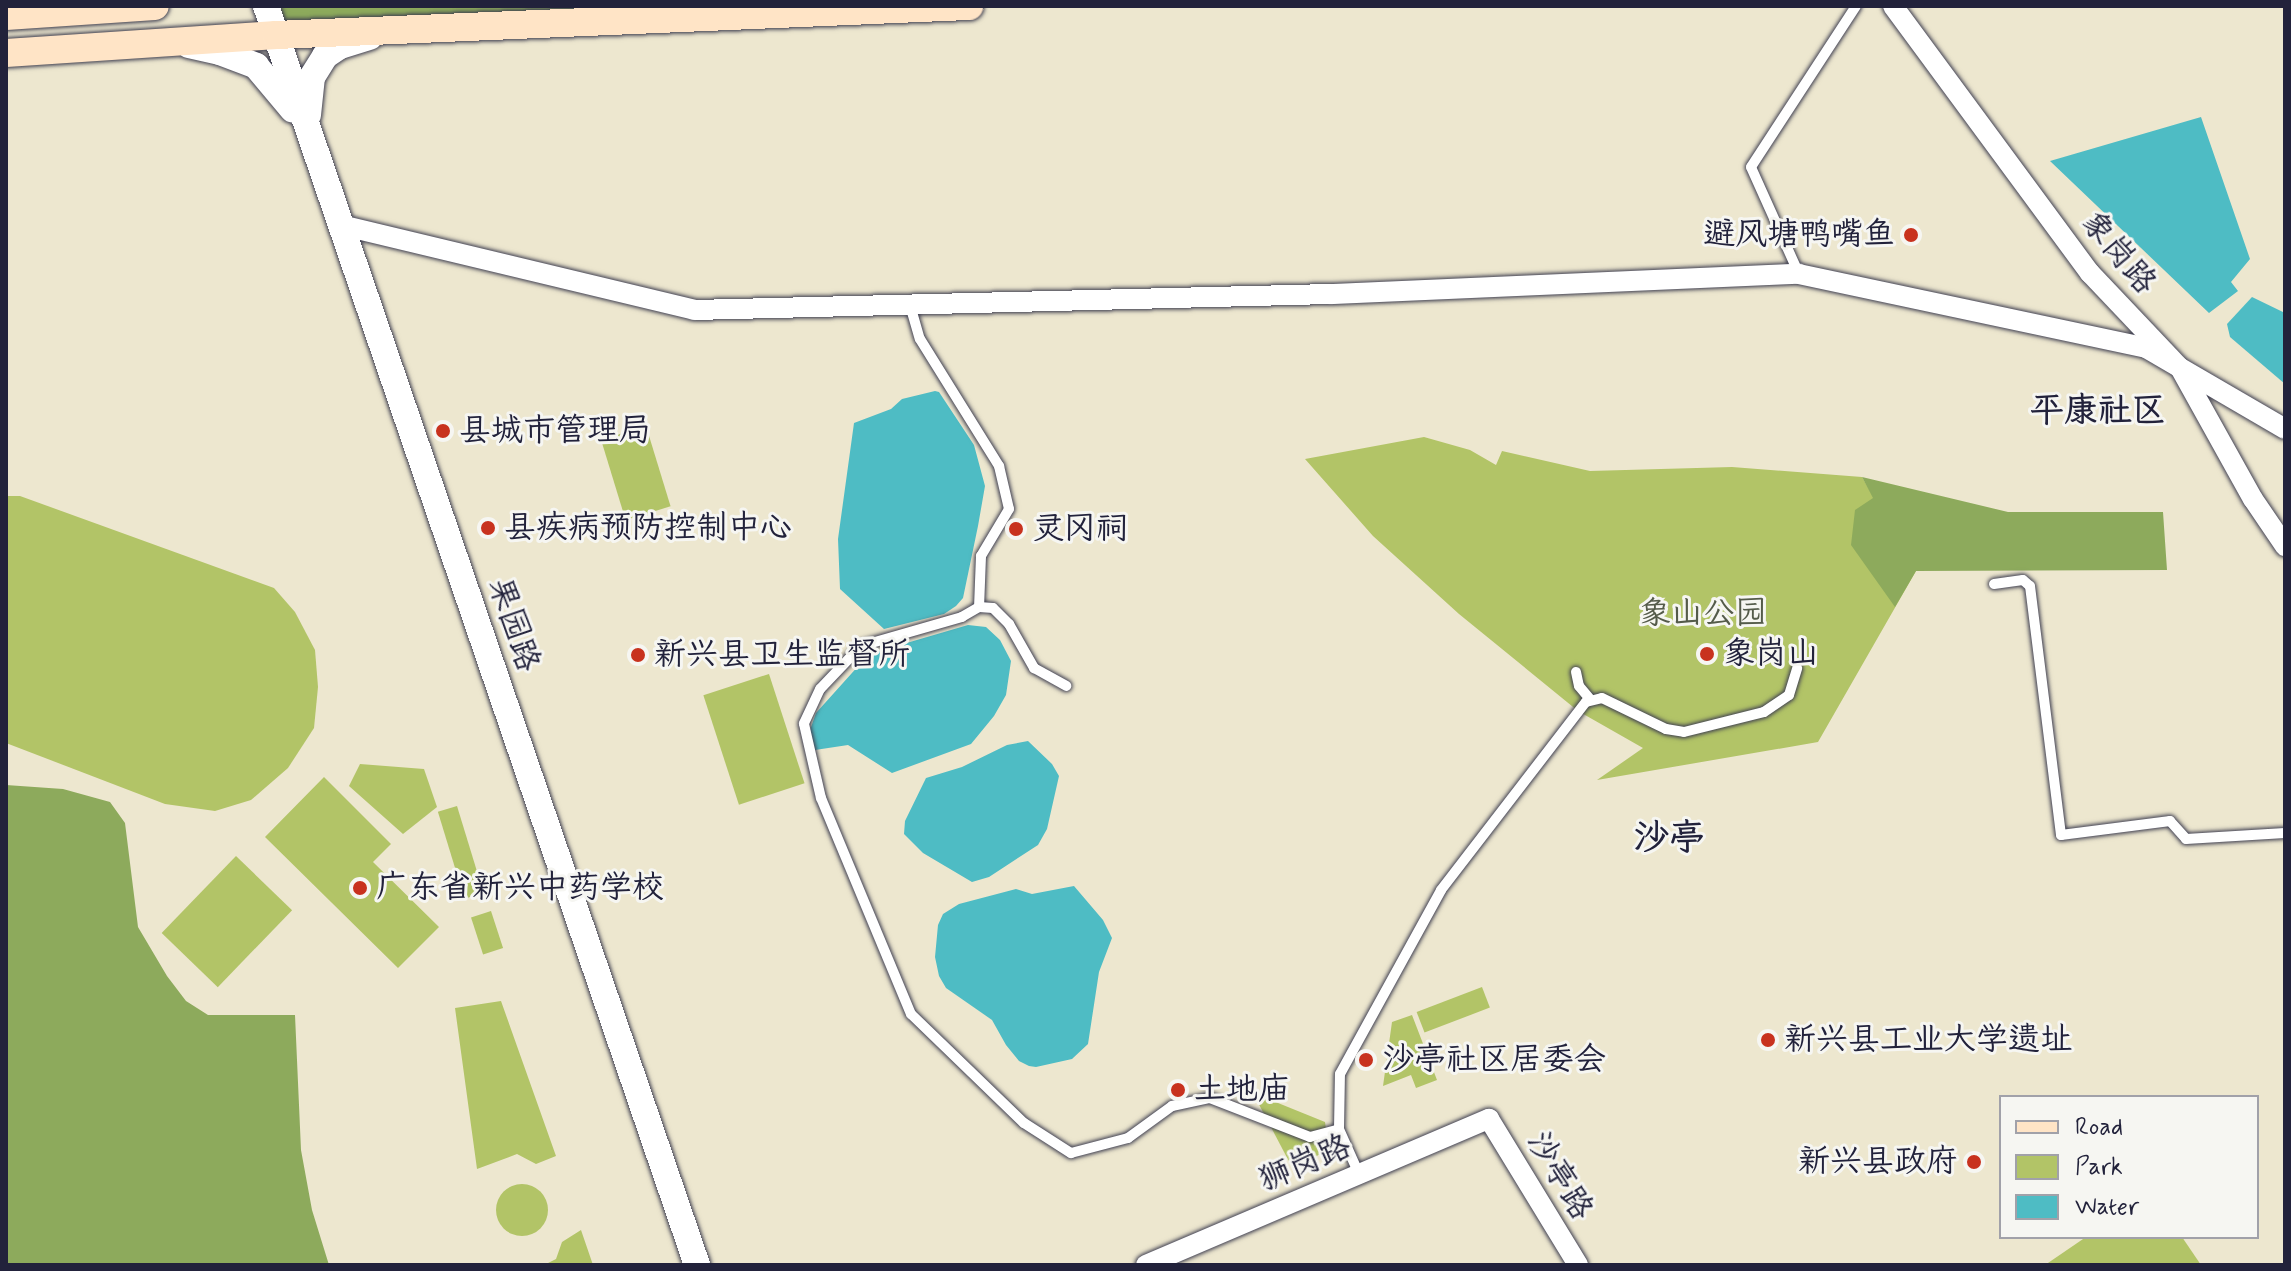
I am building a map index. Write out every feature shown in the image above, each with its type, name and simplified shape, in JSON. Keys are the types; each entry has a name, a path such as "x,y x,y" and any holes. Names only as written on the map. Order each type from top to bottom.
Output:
{"main road":[{"path":"6,16 155,6"},
{"path":"6,53 276,35 969,6"}],"street":[{"name":"果园路","path":"266,6 697,1265"},
{"name":"象岗路","path":"1893,6 2090,273 2180,368 2253,499 2285,546"},
{"path":"310,134 307,103 312,77 325,56 340,46 391,30"},
{"path":"173,42 220,52 256,66 280,91 310,134"},
{"path":"341,225 694,310 1332,294 1799,274 2146,348 2285,429"},
{"name":"狮岗路","path":"1146,1265 1489,1119"},
{"name":"沙亭路","path":"1489,1119 1578,1265"}],"lane":[{"path":"1799,274 1751,167 1856,6"},
{"path":"910,305 920,339 999,466 1009,509 981,556 979,607"},
{"path":"1994,584 2023,580 2030,586 2061,835 2170,821 2186,839 2285,833"},
{"path":"1066,686 1034,668 1009,624 993,608 979,607 962,617 861,646 820,689 804,724 821,798 911,1014 1024,1123 1071,1153 1128,1138 1172,1106 1210,1098 1310,1137 1339,1129"},
{"path":"1359,1174 1339,1129 1340,1074 1441,890 1590,699 1602,698 1666,729 1684,732 1756,715 1778,705 1789,695 1797,668"},
{"path":"1576,672 1579,686 1590,699"}],"green space":[{"path":"266,6 969,6 276,35"},
{"path":"646,426 671,506 626,520 601,440"},
{"name":"象山公园","path":"1424,437 1470,450 1496,465 1502,451 1590,471 1732,467 1862,477 1916,571 1818,742 1597,780 1643,748 1578,711 1459,614 1373,536 1305,459"},
{"path":"1862,477 2008,512 2163,512 2167,570 1916,571 1895,607 1851,545 1855,510 1873,498"},
{"path":"6,496 20,496 274,588 295,612 315,650 318,687 314,728 288,768 251,800 215,811 165,804 6,743"},
{"path":"769,674 805,783 739,805 703,695"},
{"path":"360,764 424,769 437,807 403,834 349,786"},
{"path":"324,777 391,844 373,862 439,927 398,968 265,837"},
{"path":"6,785 63,789 110,802 125,823 138,927 186,1001 208,1015 295,1015 301,1150 312,1210 329,1265 6,1265"},
{"path":"457,806 484,893 464,899 438,812"},
{"path":"236,856 292,910 218,987 162,933"},
{"path":"491,911 503,948 483,955 471,917"},
{"path":"1482,987 1490,1008 1425,1033 1417,1012"},
{"path":"501,1001 556,1156 536,1164 517,1154 477,1169 455,1008"},
{"path":"1412,1015 1437,1080 1416,1088 1411,1075 1383,1086 1392,1022"},
{"path":"1253,1093 1325,1122 1329,1148 1294,1171"},
{"path":"522,1184 540,1192 548,1210 540,1228 522,1236 504,1228 496,1210 504,1192"},
{"path":"581,1230 593,1265 544,1265 556,1259 562,1242"},
{"path":"2083,1239 2183,1239 2201,1265 2045,1265"}],"water":[{"path":"2201,117 2250,259 2231,282 2238,291 2209,313 2050,161"},
{"path":"2252,297 2285,313 2285,384 2230,337 2227,324"},
{"path":"939,392 974,445 985,486 963,598 944,614 884,629 840,589 838,539 854,423 891,409 902,399"},
{"path":"968,625 986,627 1000,640 1011,661 1006,695 994,716 971,744 892,773 848,745 815,750 810,730 816,713 869,654"},
{"path":"1028,741 1052,764 1059,776 1047,829 1038,845 989,877 972,882 923,853 904,834 905,821 926,778 962,767 1007,745"},
{"path":"1074,886 1103,920 1112,938 1099,972 1088,1044 1072,1059 1029,1066 1019,1061 1006,1045 992,1020 946,988 939,976 935,957 938,925 943,914 959,904 1016,889 1032,894"}],"place":[{"name":"避风塘鸭嘴鱼","path":"1911,235"},
{"name":"县城市管理局","path":"443,431"},
{"name":"县疾病预防控制中心","path":"488,528"},
{"name":"灵冈祠","path":"1016,529"},
{"name":"象岗山","path":"1707,654"},
{"name":"新兴县卫生监督所","path":"638,655"},
{"name":"广东省新兴中药学校","path":"360,888"},
{"name":"新兴县工业大学遗址","path":"1768,1040"},
{"name":"沙亭社区居委会","path":"1366,1060"},
{"name":"土地庙","path":"1178,1090"},
{"name":"新兴县政府","path":"1974,1162"}],"district":[{"name":"平康社区","path":"2098,412"},
{"name":"沙亭","path":"1669,840"}]}
